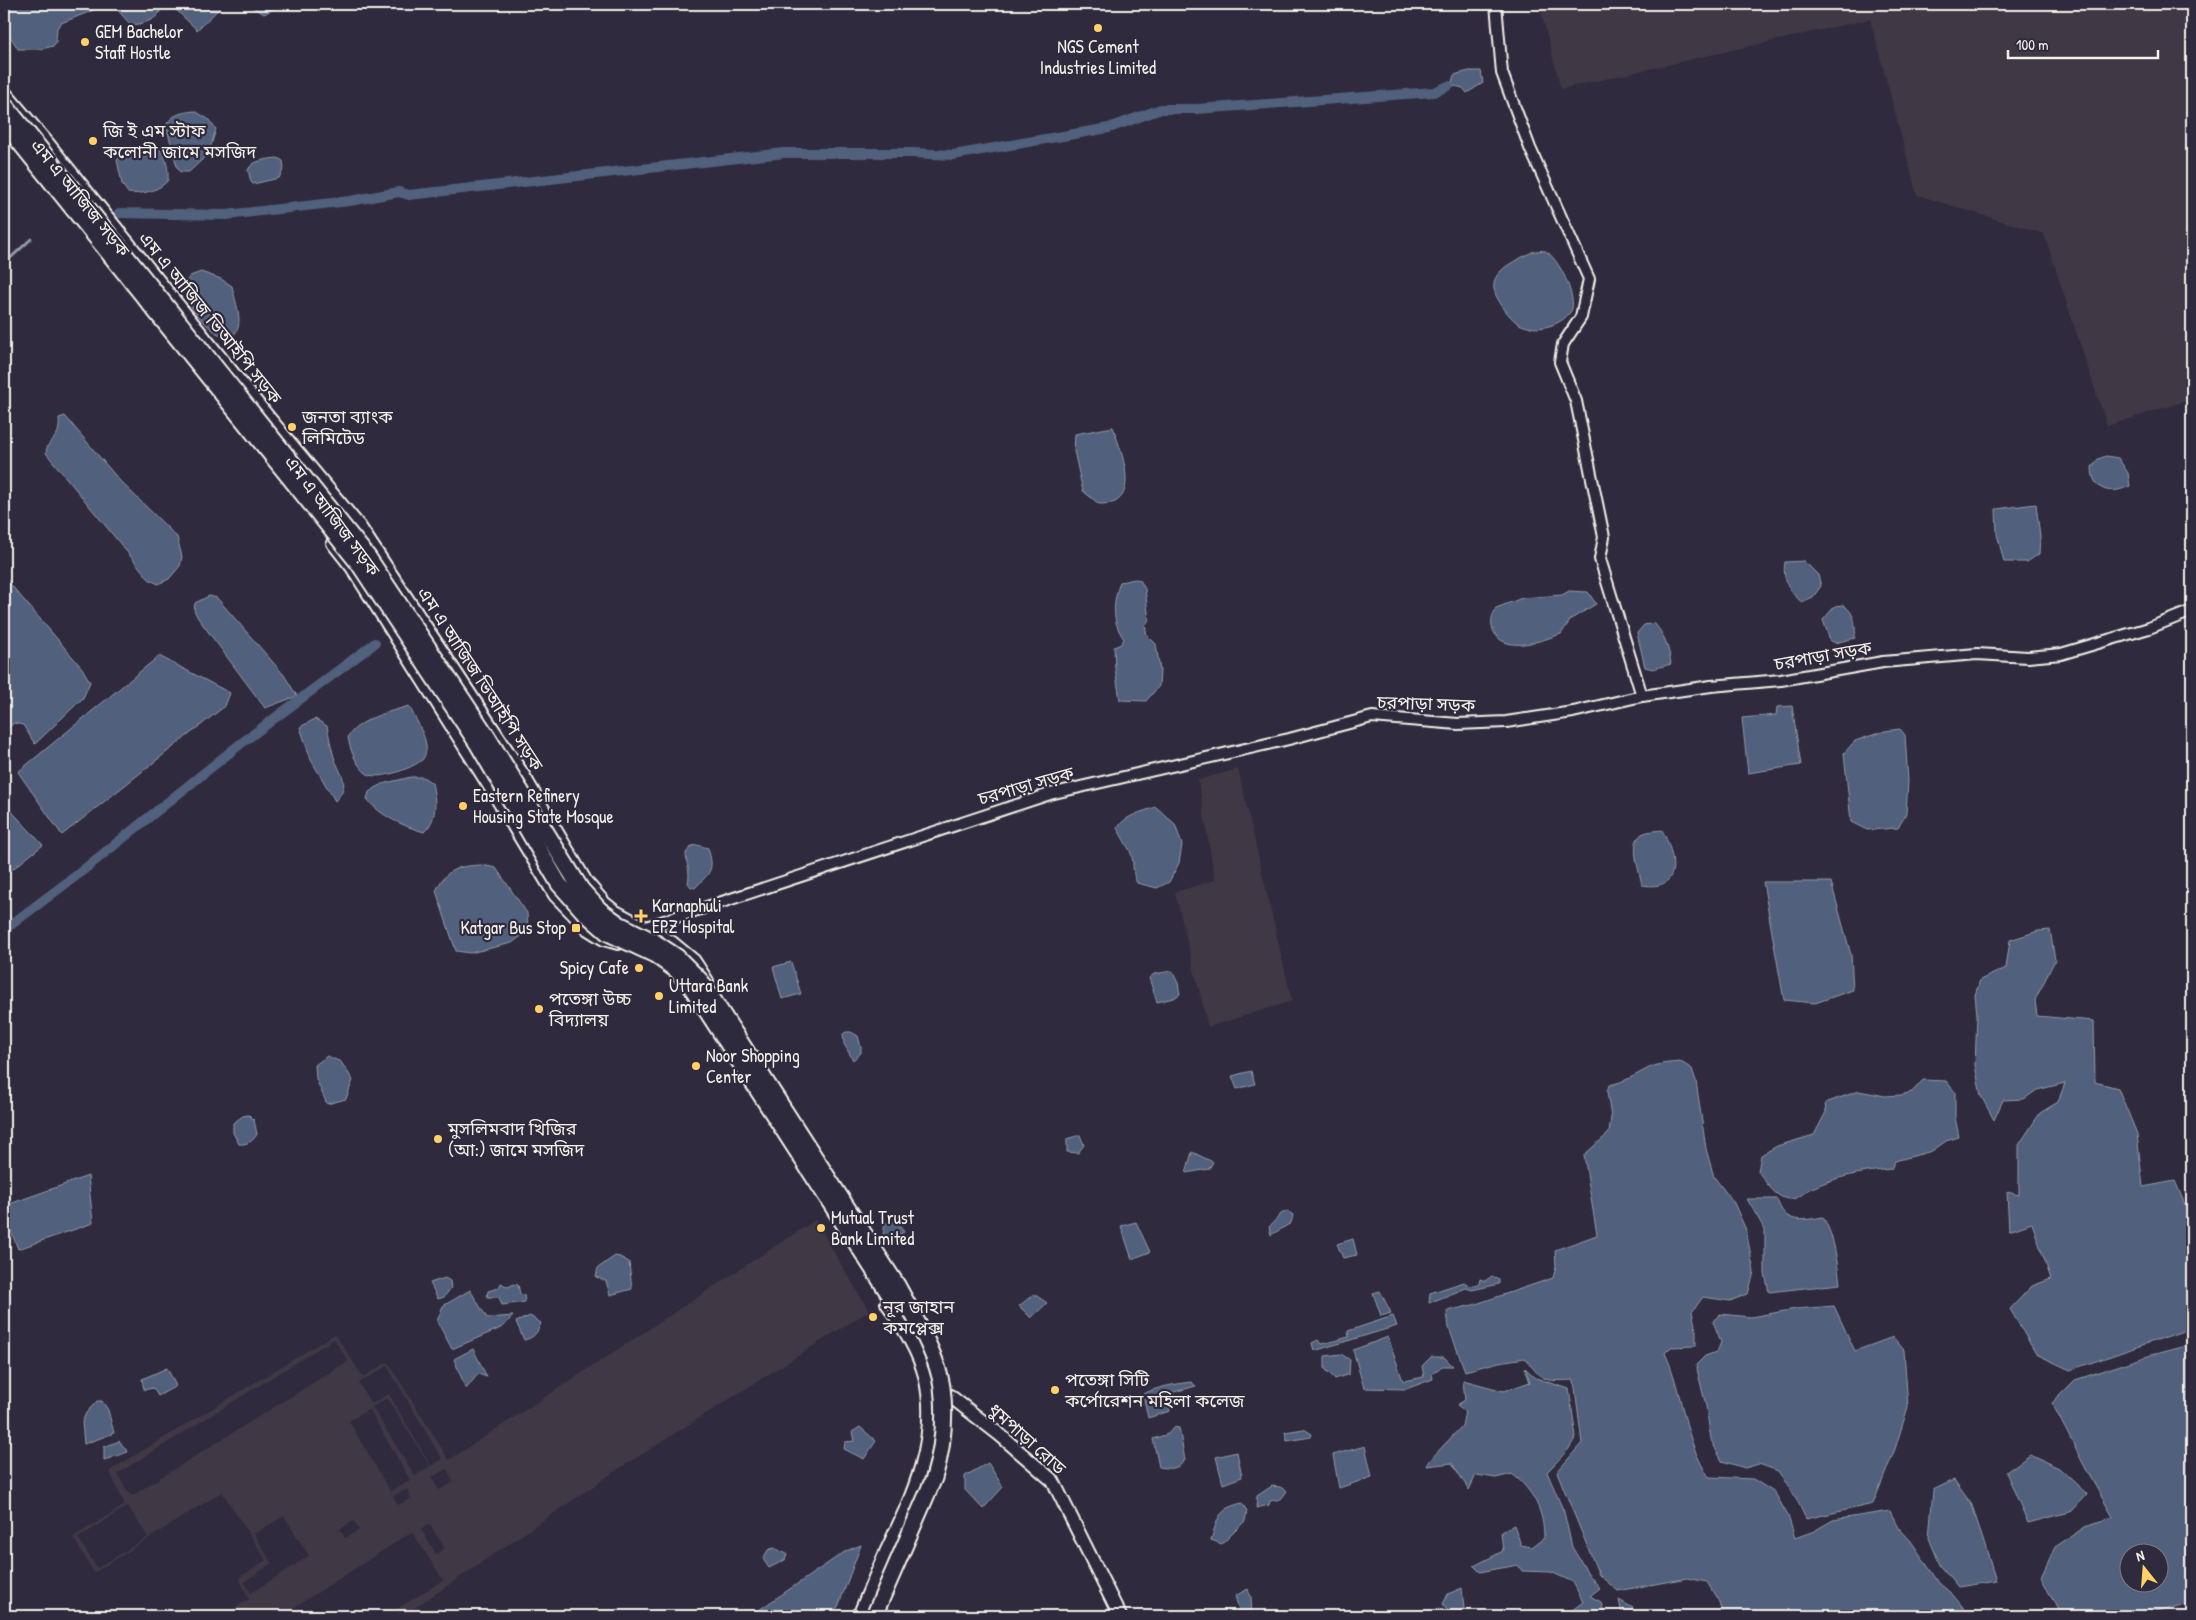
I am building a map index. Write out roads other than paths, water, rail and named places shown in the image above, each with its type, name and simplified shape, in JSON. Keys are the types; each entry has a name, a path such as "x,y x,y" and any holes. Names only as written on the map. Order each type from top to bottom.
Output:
{"highway":[{"path":"4,104 368,557 482,728 581,889 600,910 619,924 653,940 677,957 701,981 897,1285 923,1335 942,1386 944,1429 934,1478 874,1616"},
{"path":"4,123 360,564 477,743 559,884 583,911 608,933 655,955 676,970 690,985 914,1334 938,1397 935,1432 926,1478 865,1616"}],"main road":[{"name":"এম এ আজিজ ভিআইপি সড়ক","path":"4,92 62,160 268,418 359,526 523,775 586,882 604,903 642,927 671,942 694,961 911,1299 929,1334 942,1368 938,1397 926,1453 908,1506 859,1616"},
{"name":"এম এ আজিজ সড়ক","path":"4,131 352,567 492,790 555,895 588,929 604,939"},
{"name":"এম এ আজিজ ভিআইপি সড়ক","path":"604,939 622,944 667,970 690,996 907,1334 938,1397 946,1458 924,1518 880,1616"},
{"name":"ধুমপাড়া রোড","path":"938,1397 1000,1435 1053,1481 1120,1616"}],"street":[{"path":"1496,4 1502,73 1530,148 1589,279 1581,318 1563,344 1560,362 1576,401 1604,537 1600,559 1642,696"},
{"name":"চরপাড়া সড়ক","path":"622,944 642,927 1050,794 1289,739 1372,717 1458,724 1506,722 1573,712 1642,696 1711,686 1781,680 1908,659 1977,654 2028,657 2061,654 2149,628 2192,611"}],"water":[{"path":"16,4 112,4 101,5 94,10 61,23 57,28 56,42 53,46 42,49 18,49 5,21 7,11"},
{"path":"112,4 162,4 156,17 147,22 131,25"},
{"path":"170,4 224,4 197,30"},
{"path":"247,4 283,4 264,14"},
{"path":"1469,71 1481,71 1483,83 1467,93 1463,88 1451,85 1454,75"},
{"path":"195,111 208,119 216,129 210,149 205,157 189,172 180,172 166,125 171,118 178,114"},
{"path":"148,142 162,152 168,168 168,180 160,187 150,191 128,193 122,184 117,160 121,156 139,150 140,145"},
{"path":"278,158 283,161 284,168 279,178 253,184 251,182 248,170 253,164"},
{"path":"1534,251 1545,251 1556,261 1566,278 1572,297 1571,311 1566,317 1553,325 1537,328 1522,325 1511,317 1499,301 1494,283 1497,276 1509,264"},
{"path":"201,272 221,279 232,286 239,324 233,335 226,339 199,317 188,302 185,294 183,286 190,276"},
{"path":"65,416 119,480 177,537 182,557 180,566 169,579 158,584 149,579 46,453 49,444 58,431 59,418"},
{"path":"1113,427 1125,467 1125,488 1122,496 1115,502 1099,504 1083,491 1074,451 1075,434"},
{"path":"2106,456 2118,458 2128,473 2130,486 2110,491 2095,482 2092,467 2098,459"},
{"path":"2036,504 2040,537 2039,554 2027,562 2004,562 1997,534 1996,509"},
{"path":"1804,561 1818,575 1821,586 1813,597 1802,602 1790,590 1784,568 1785,562"},
{"path":"4,574 11,585 82,668 90,682 83,698 35,744 23,725 14,723 4,731"},
{"path":"1140,580 1145,589 1149,620 1145,625 1147,635 1156,644 1160,671 1159,686 1146,701 1120,700 1115,668 1114,647 1121,644 1124,639 1115,618 1116,597 1120,582"},
{"path":"1569,591 1588,592 1596,604 1571,619 1561,634 1536,642 1517,644 1501,640 1495,634 1492,621 1496,608 1522,598 1562,595"},
{"path":"209,596 217,598 284,675 297,696 265,708 194,610 195,603"},
{"path":"1843,605 1850,611 1854,619 1855,638 1835,643 1830,640 1823,620 1835,606"},
{"path":"1654,623 1666,642 1671,664 1653,669 1645,667 1637,633 1644,625"},
{"path":"159,656 230,693 225,706 62,835 18,772"},
{"path":"409,706 425,740 426,748 423,759 395,773 378,776 366,773 359,766 354,756 348,736 368,720"},
{"path":"1792,706 1801,765 1748,773 1742,718 1776,715 1777,707"},
{"path":"315,719 327,726 334,757 343,779 343,789 335,801 311,760 300,727"},
{"path":"1900,729 1905,735 1908,781 1906,814 1898,828 1867,830 1851,822 1844,753 1855,741 1885,731"},
{"path":"411,777 423,777 432,783 435,809 432,821 424,832 392,820 367,799 369,792 382,784"},
{"path":"4,803 43,845 4,876"},
{"path":"1156,807 1175,824 1182,845 1179,863 1169,882 1157,888 1137,883 1131,855 1117,828 1130,817"},
{"path":"1662,830 1670,850 1673,869 1665,883 1655,886 1642,885 1635,851 1638,838 1642,834"},
{"path":"697,845 708,848 711,867 708,874 695,888 691,887 688,883 689,875 686,853 692,846"},
{"path":"482,865 496,868 527,913 528,931 512,943 470,953 456,951 436,891 444,877 454,870 467,866"},
{"path":"1763,882 1831,882 1851,955 1853,990 1815,1003 1784,1000"},
{"path":"2050,930 2055,960 2035,1000 2037,1016 2094,1021 2095,1082 2118,1088 2137,1134 2143,1187 2175,1181 2192,1221 2192,1328 2070,1370 2036,1354 2010,1309 2032,1286 2051,1279 2032,1223 2009,1231 2007,1192 2019,1195 2019,1145 2040,1113 2058,1102 2065,1083 2037,1090 2024,1099 2003,1100 1994,1120 1981,1096 1975,1065 1977,1015 1975,995 1980,980 2006,968 2010,940 2038,931"},
{"path":"791,962 801,994 782,999 773,967"},
{"path":"1172,971 1178,983 1180,994 1174,998 1157,1002 1149,978 1154,974"},
{"path":"851,1032 858,1036 861,1047 861,1053 853,1060 844,1044 843,1034"},
{"path":"327,1056 341,1062 353,1080 346,1099 327,1104 316,1079 315,1065"},
{"path":"1681,1062 1692,1069 1696,1081 1706,1149 1714,1177 1734,1203 1746,1230 1754,1272 1748,1294 1730,1301 1703,1297 1692,1312 1696,1329 1696,1346 1671,1347 1665,1353 1694,1448 1701,1463 1709,1477 1753,1479 1775,1493 1788,1516 1795,1538 1814,1531 1833,1520 1890,1511 1898,1527 1911,1541 1939,1583 1953,1595 1970,1616 1723,1616 1719,1602 1707,1582 1687,1578 1618,1591 1599,1575 1557,1472 1582,1443 1574,1380 1545,1379 1536,1372 1525,1358 1499,1362 1465,1371 1449,1328 1447,1311 1473,1305 1553,1278 1556,1267 1555,1250 1597,1235 1584,1155 1609,1133 1611,1117 1607,1092 1609,1085 1625,1080 1657,1065"},
{"path":"1251,1071 1255,1084 1237,1089 1232,1076"},
{"path":"1923,1080 1946,1081 1955,1092 1955,1117 1959,1137 1946,1141 1932,1151 1895,1161 1891,1169 1831,1180 1792,1199 1779,1196 1758,1171 1761,1155 1777,1146 1814,1135 1826,1112 1825,1103 1859,1091 1885,1096 1901,1095 1912,1092"},
{"path":"249,1115 254,1120 257,1134 250,1142 239,1144 233,1133 233,1123 243,1116"},
{"path":"1080,1135 1084,1145 1078,1153 1067,1152 1067,1139"},
{"path":"1192,1152 1213,1162 1209,1169 1186,1173"},
{"path":"88,1176 93,1223 18,1249 4,1213 4,1206"},
{"path":"1747,1199 1777,1199 1784,1213 1794,1219 1823,1217 1833,1241 1840,1284 1769,1292 1765,1274 1765,1230"},
{"path":"1287,1211 1293,1215 1291,1223 1271,1235 1269,1227 1281,1214"},
{"path":"897,1221 904,1232 888,1241 883,1235 885,1223"},
{"path":"1136,1222 1150,1252 1132,1259 1121,1226"},
{"path":"1353,1239 1357,1255 1343,1258 1337,1244"},
{"path":"615,1256 629,1262 632,1289 610,1295 606,1281 596,1277 598,1268"},
{"path":"1492,1276 1499,1279 1499,1284 1472,1290 1466,1288 1429,1303 1430,1293 1464,1282 1470,1286 1479,1284 1480,1279 1485,1281"},
{"path":"445,1278 450,1281 451,1288 444,1297 438,1299 430,1283"},
{"path":"501,1283 508,1287 514,1284 518,1285 520,1294 524,1295 525,1302 502,1305 499,1297 487,1297 488,1291 499,1288"},
{"path":"470,1290 487,1318 513,1316 503,1327 452,1349 437,1321 443,1306"},
{"path":"1380,1291 1391,1313 1381,1316 1373,1293"},
{"path":"1034,1294 1047,1303 1031,1318 1019,1306"},
{"path":"1834,1306 1855,1351 1893,1337 1904,1350 1908,1407 1895,1449 1873,1504 1806,1519 1796,1498 1778,1471 1759,1464 1745,1468 1722,1461 1711,1440 1706,1406 1696,1365 1705,1356 1717,1352 1721,1342 1713,1321 1720,1314 1751,1317 1796,1309"},
{"path":"530,1316 541,1323 535,1335 524,1340 516,1322"},
{"path":"1393,1316 1397,1326 1314,1351 1312,1343 1318,1340 1322,1344 1349,1337 1348,1331"},
{"path":"1388,1337 1403,1381 1424,1377 1422,1366 1431,1357 1444,1357 1453,1366 1442,1366 1432,1374 1433,1379 1406,1389 1364,1388 1353,1350"},
{"path":"2189,1345 2192,1353 2192,1602 2144,1616 2061,1616 2041,1577 2055,1547 2088,1525 2113,1517 2052,1403 2075,1380 2151,1355"},
{"path":"473,1349 487,1377 478,1374 466,1389 454,1359"},
{"path":"1341,1354 1350,1360 1349,1374 1335,1379 1325,1369 1325,1356"},
{"path":"167,1368 176,1386 158,1396 153,1388 144,1390 142,1379"},
{"path":"1525,1368 1536,1378 1569,1389 1576,1437 1568,1450 1547,1472 1564,1512 1572,1547 1589,1575 1600,1588 1590,1596 1601,1602 1605,1615 1622,1614 1619,1600 1633,1608 1630,1616 1564,1616 1583,1602 1573,1582 1551,1572 1522,1571 1518,1565 1480,1572 1474,1566 1503,1551 1501,1532 1514,1525 1521,1545 1532,1547 1544,1538 1542,1519 1536,1502 1526,1487 1512,1474 1496,1478 1476,1475 1469,1490 1452,1463 1427,1466 1429,1461 1462,1426 1465,1411 1457,1405 1465,1400 1463,1380 1504,1391 1530,1382"},
{"path":"1191,1382 1196,1386 1167,1394 1170,1411 1148,1418 1143,1394 1172,1385"},
{"path":"97,1401 102,1401 108,1410 114,1433 84,1444 82,1422 86,1413"},
{"path":"860,1427 876,1441 864,1459 844,1449 845,1442 854,1441 852,1432"},
{"path":"1174,1427 1179,1428 1185,1460 1174,1468 1159,1467 1153,1439 1168,1434"},
{"path":"1304,1429 1312,1434 1311,1437 1287,1441 1285,1432"},
{"path":"119,1441 128,1452 104,1460 104,1447"},
{"path":"1365,1446 1372,1477 1339,1488 1333,1455"},
{"path":"1237,1452 1242,1477 1223,1484 1216,1457"},
{"path":"2030,1455 2059,1468 2087,1494 2070,1512 2028,1523 2006,1472"},
{"path":"988,1463 1003,1487 983,1509 965,1490 965,1476"},
{"path":"1954,1480 1972,1505 1996,1581 1958,1587 1940,1565 1929,1538 1933,1490"},
{"path":"1272,1486 1280,1487 1287,1491 1281,1499 1270,1501 1269,1505 1256,1508 1257,1496"},
{"path":"1242,1503 1247,1511 1245,1521 1222,1544 1211,1540 1215,1526 1223,1512 1234,1505"},
{"path":"861,1545 838,1607 826,1616 750,1616 846,1551"},
{"path":"774,1548 787,1554 785,1560 769,1568 763,1559 768,1550"},
{"path":"1462,1588 1464,1609 1451,1615 1443,1604 1448,1594"},
{"path":"1248,1589 1251,1597 1252,1616 1241,1616 1235,1596"}],"waterway":[{"path":"119,213 226,215 350,201 399,192 409,195 784,153 912,153 953,155 1109,128 1161,109 1197,109 1434,92 1448,86"},
{"path":"4,264 31,239"},
{"path":"4,930 77,875 239,745 375,643"}],"place":[{"name":"NGS Cement Industries Limited","path":"1098,28"},
{"name":"GEM Bachelor Staff Hostle","path":"85,42"},
{"name":"জি ই এম স্টাফ কলোনী জামে মসজিদ","path":"93,141"},
{"name":"জনতা ব্যাংক লিমিটেড","path":"292,427"},
{"name":"Eastern Refinery Housing State Mosque","path":"463,806"},
{"name":"Karnaphuli EPZ Hospital","path":"641,916"},
{"name":"Katgar Bus Stop","path":"576,928"},
{"name":"Spicy Cafe","path":"639,968"},
{"name":"Uttara Bank Limited","path":"659,996"},
{"name":"পতেঙ্গা উচ্চ বিদ্যালয়","path":"539,1009"},
{"name":"Noor Shopping Center","path":"696,1066"},
{"name":"মুসলিমবাদ খিজির (আ:) জামে মসজিদ","path":"438,1139"},
{"name":"Mutual Trust Bank Limited","path":"821,1228"},
{"name":"নূর জাহান কমপ্লেক্স","path":"873,1317"},
{"name":"পতেঙ্গা সিটি কর্পোরেশন মহিলা কলেজ","path":"1055,1390"}]}
